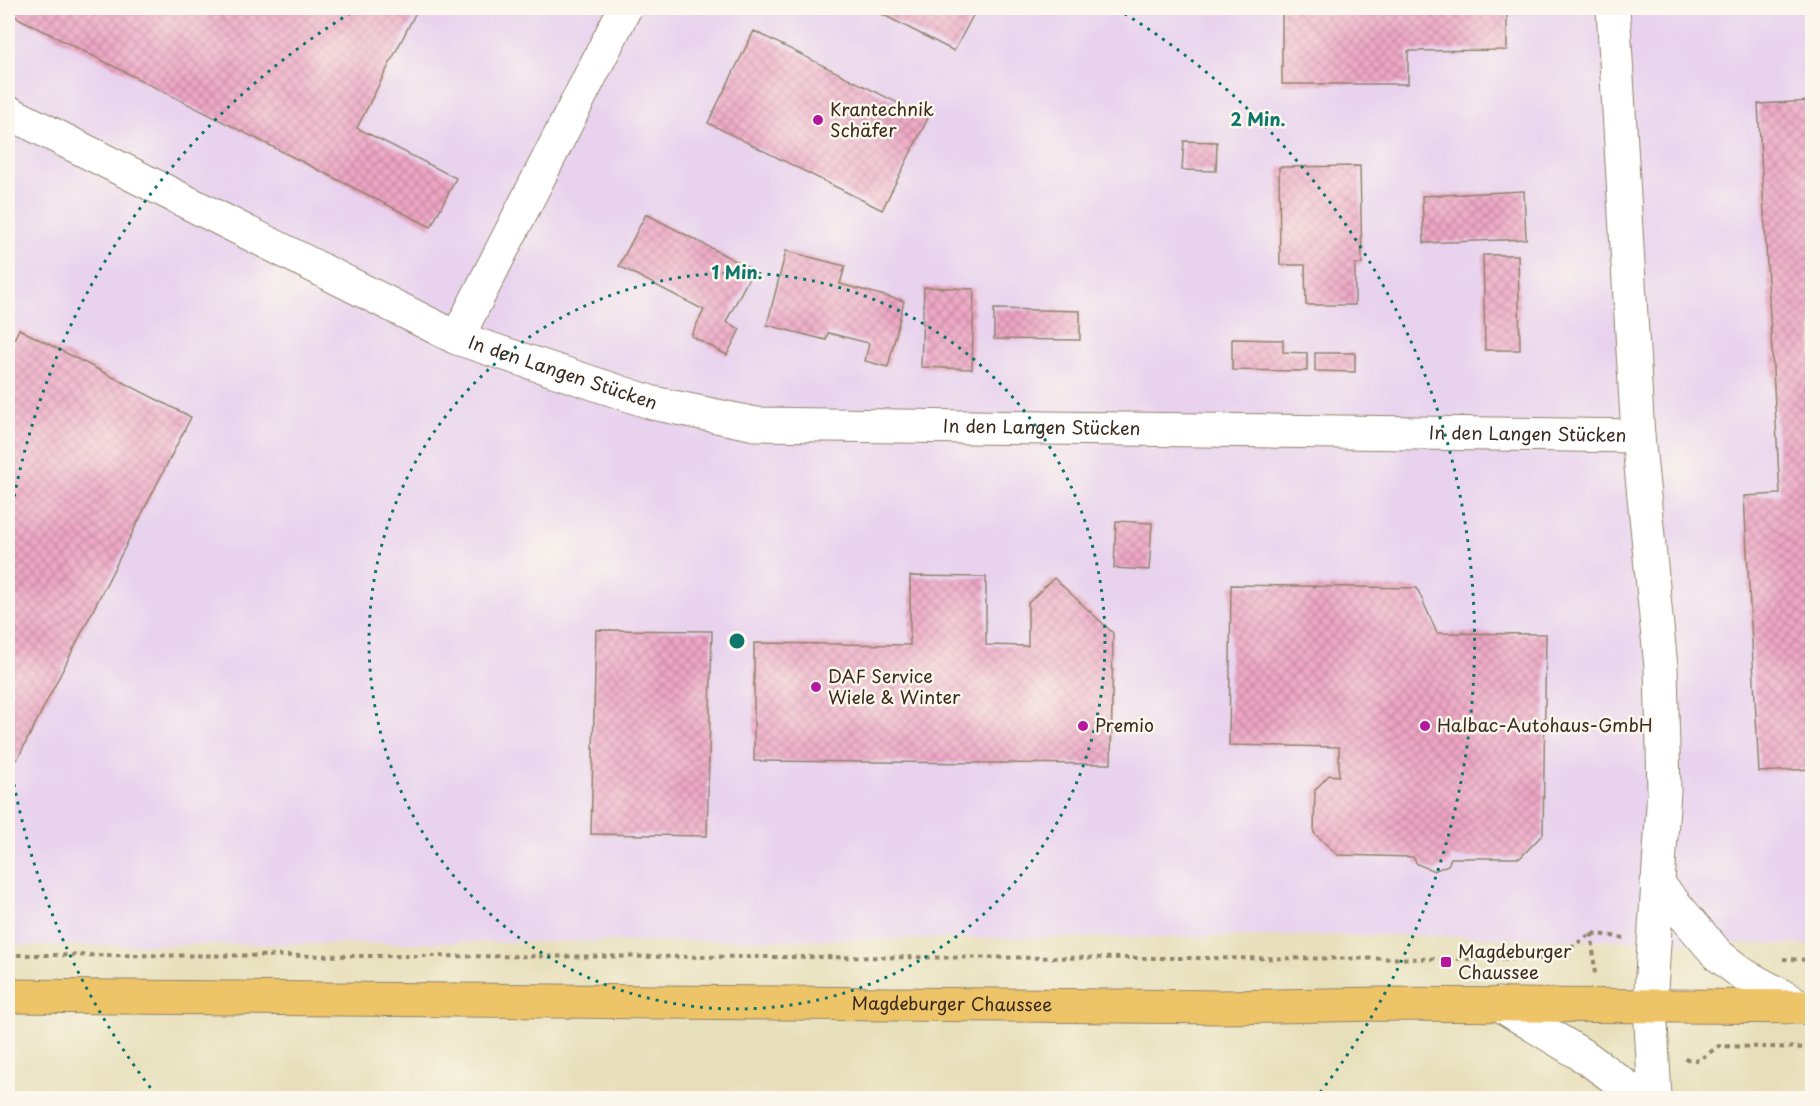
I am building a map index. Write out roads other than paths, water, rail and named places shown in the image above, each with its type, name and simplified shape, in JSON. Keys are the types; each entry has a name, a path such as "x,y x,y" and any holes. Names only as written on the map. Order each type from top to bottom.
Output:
{"main road":[{"name":"Magdeburger Chaussee","path":"8,996 1211,1007 1499,1004 1807,1007"}],"street":[{"name":"In den Langen Stücken","path":"457,338 625,8"},
{"name":"In den Langen Stücken","path":"1613,8 1638,436 1661,667 1664,790 1650,1005 1655,1098"},
{"name":"In den Langen Stücken","path":"8,112 457,338 653,403 756,424 1638,436"},
{"path":"1657,883 1718,955 1744,975 1807,1007"},
{"path":"1499,1004 1587,1058 1642,1098"}],"place":[{"name":"Krantechnik Schäfer","path":"818,120"},
{"name":"DAF Service Wiele & Winter","path":"816,687"},
{"name":"Premio","path":"1083,726"},
{"name":"Halbac-Autohaus-GmbH","path":"1425,726"},
{"name":"Magdeburger Chaussee","path":"1446,962"}]}
